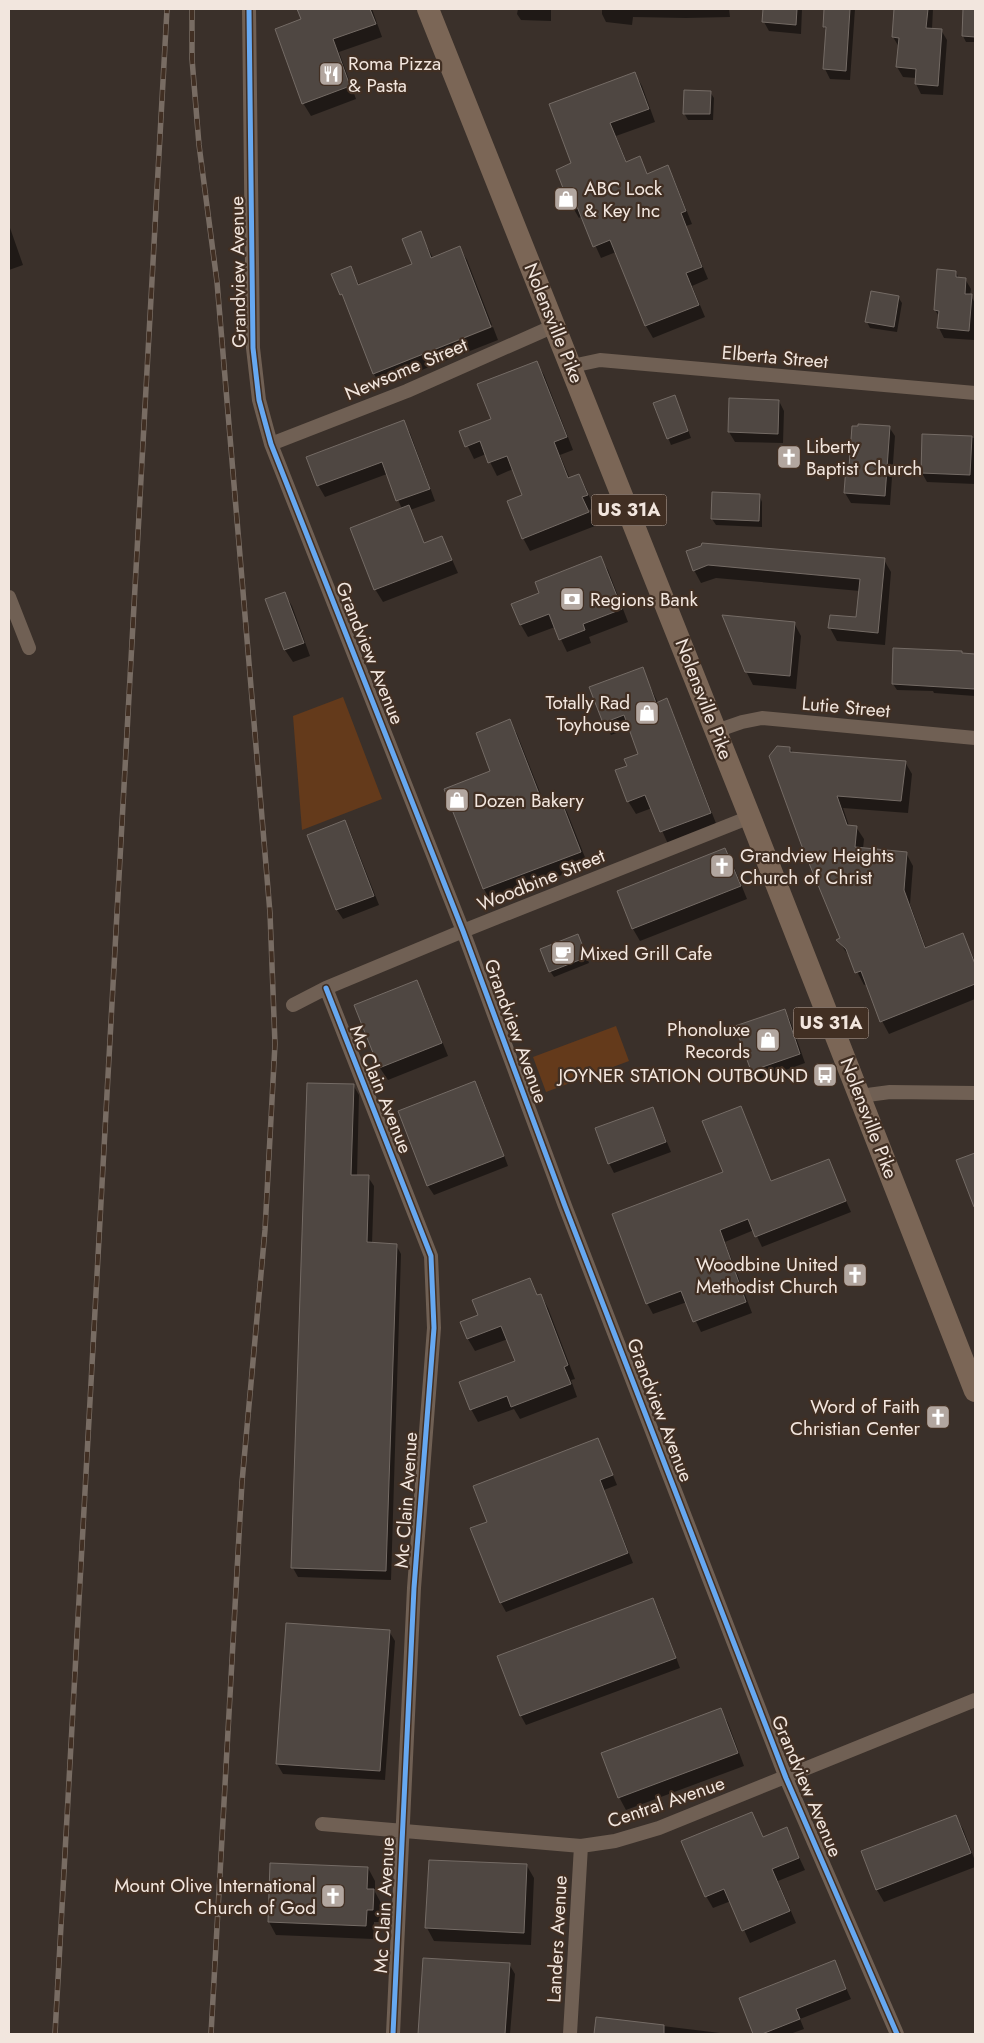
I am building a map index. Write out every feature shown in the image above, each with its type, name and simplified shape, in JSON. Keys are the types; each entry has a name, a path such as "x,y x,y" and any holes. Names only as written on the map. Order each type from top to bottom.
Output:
{"main road":[{"name":"Nolensville Pike","path":"428,9 554,326 572,366 975,1391"}],"street":[{"name":"Grandview Avenue","path":"249,9 253,348 259,400 271,444 463,931 565,1206 786,1778 897,2034"},
{"name":"Newsome Street","path":"271,444 407,391 554,326"},
{"name":"Elberta Street","path":"572,366 600,360 975,393"},
{"path":"9,597 29,648"},
{"name":"Lutie Street","path":"716,731 742,722 762,718 975,738"},
{"name":"Woodbine Street","path":"293,1006 326,988 463,931 750,817"},
{"name":"Mc Clain Avenue","path":"326,988 432,1256 434,1328 414,1588 393,2034"},
{"path":"860,1096 890,1092 975,1093"},
{"name":"Central Avenue","path":"322,1824 581,1846 615,1841 659,1828 975,1700"},
{"name":"Landers Avenue","path":"570,2034 581,1846"}],"shaded area":[{"path":"343,697 382,799 302,830 293,716"},
{"path":"616,1026 629,1061 546,1092 533,1057"}],"building":[{"path":"297,9 370,9 376,24 333,39 350,86 302,104 275,29 301,19"},
{"path":"763,9 797,9 796,25 762,22"},
{"path":"824,9 850,9 846,71 823,69 826,27 823,27"},
{"path":"894,9 928,9 926,28 942,29 938,86 915,84 916,69 896,67 899,38 892,37"},
{"path":"963,9 975,9 975,37 962,36"},
{"path":"635,72 649,109 610,123 626,162 640,156 647,174 668,165 686,211 681,213 702,267 686,273 699,305 645,326 610,240 593,247 576,204 570,206 556,170 571,163 549,104"},
{"path":"684,90 711,91 710,114 683,114"},
{"path":"421,231 431,258 460,246 491,327 373,374 342,294 340,295 331,274 351,266 358,285 412,264 402,239"},
{"path":"937,269 956,271 956,277 966,278 965,294 972,294 969,331 937,328 939,311 934,310"},
{"path":"871,291 899,296 894,327 865,322"},
{"path":"537,361 567,437 554,442 568,478 579,474 588,495 582,497 589,512 522,539 507,501 522,495 507,456 488,463 480,441 465,447 459,431 491,419 477,384"},
{"path":"675,395 688,431 667,439 653,403"},
{"path":"729,398 779,400 778,434 728,432"},
{"path":"404,420 430,489 396,501 382,462 317,486 306,457"},
{"path":"858,424 890,426 885,496 844,493 846,467 849,467 852,426 858,426"},
{"path":"922,434 972,436 970,475 921,473"},
{"path":"712,492 760,494 759,521 711,519"},
{"path":"409,505 424,543 442,536 452,560 374,590 350,528"},
{"path":"702,543 885,558 878,633 828,628 830,615 856,617 860,579 708,565 693,571 686,551 701,546"},
{"name":"Regions Bank","path":"601,556 622,609 583,624 585,630 559,640 549,614 520,625 511,604 539,593 535,582"},
{"path":"285,592 304,643 284,650 265,599"},
{"path":"722,615 795,622 790,676 745,672"},
{"path":"893,648 962,651 962,653 975,654 975,689 892,684"},
{"path":"643,667 656,703 667,698 711,813 660,832 645,795 627,802 615,770 627,766 624,759 638,754 624,715 603,723 589,687"},
{"path":"510,719 543,804 560,798 581,852 483,889 444,789 490,771 476,733"},
{"path":"777,746 790,747 790,752 906,761 901,801 837,796 847,825 857,826 855,847 907,852 904,890 925,948 963,933 975,964 975,984 880,1022 861,971 855,973 846,949 836,940 840,938 801,844 769,756"},
{"path":"345,820 374,896 336,910 307,835"},
{"path":"725,848 741,886 632,929 617,891"},
{"name":"Mixed Grill Cafe","path":"578,934 587,957 549,972 540,949"},
{"path":"417,980 442,1043 379,1068 354,1005"},
{"name":"Phonoluxe Records","path":"785,1009 800,1054 751,1071 735,1026"},
{"path":"475,1081 504,1156 427,1186 398,1111"},
{"path":"307,1083 354,1084 351,1175 369,1175 367,1242 397,1244 386,1571 291,1568"},
{"path":"741,1106 771,1181 829,1159 846,1201 755,1237 748,1219 720,1230 746,1302 693,1322 681,1291 646,1304 612,1214 723,1172 702,1121"},
{"path":"653,1107 666,1142 608,1164 595,1128"},
{"path":"975,1153 975,1207 974,1207 956,1160"},
{"path":"530,1278 537,1295 541,1294 568,1365 564,1367 571,1384 511,1407 507,1396 470,1410 459,1382 515,1361 501,1326 467,1339 460,1322 478,1315 472,1300"},
{"path":"598,1438 613,1475 600,1480 628,1553 500,1603 470,1528 487,1522 473,1486"},
{"path":"653,1598 676,1658 520,1716 497,1656"},
{"path":"286,1623 390,1630 380,1771 276,1764"},
{"path":"721,1708 738,1753 618,1798 601,1753"},
{"path":"752,1812 763,1837 787,1827 799,1858 772,1869 790,1911 742,1931 724,1889 705,1897 681,1841"},
{"path":"956,1815 971,1853 876,1890 861,1851"},
{"path":"429,1860 527,1864 524,1933 425,1928"},
{"path":"270,1863 368,1867 367,1889 374,1889 373,1910 367,1910 366,1926 268,1922"},
{"path":"423,1958 510,1963 505,2034 418,2034"},
{"path":"835,1960 846,1989 796,2009 800,2019 762,2034 753,2034 739,1998"},
{"path":"596,2017 664,2025 664,2034 594,2034"}],"railway":[{"path":"55,2034 167,9"},
{"path":"192,9 192,59 199,145 217,282 270,913 275,1044 265,1230 242,1482 211,2034"}],"cycle path":[{"path":"249,9 253,348 259,400 271,444 463,931 565,1206 786,1778 897,2034"},
{"path":"326,988 431,1256 434,1328 414,1588 393,2034"}],"place":[{"name":"Roma Pizza & Pasta","path":"331,74"},
{"name":"ABC Lock & Key Inc","path":"566,199"},
{"name":"Liberty Baptist Church","path":"789,457"},
{"name":"Regions Bank","path":"572,599"},
{"name":"Totally Rad Toyhouse","path":"647,713"},
{"name":"Dozen Bakery","path":"457,800"},
{"name":"Grandview Heights Church of Christ","path":"722,866"},
{"name":"Mixed Grill Cafe","path":"563,953"},
{"name":"Phonoluxe Records","path":"768,1040"},
{"name":"JOYNER STATION OUTBOUND","path":"825,1075"},
{"name":"Woodbine United Methodist Church","path":"855,1275"},
{"name":"Word of Faith Christian Center","path":"938,1417"},
{"name":"Mount Olive International Church of God","path":"333,1896"}]}
